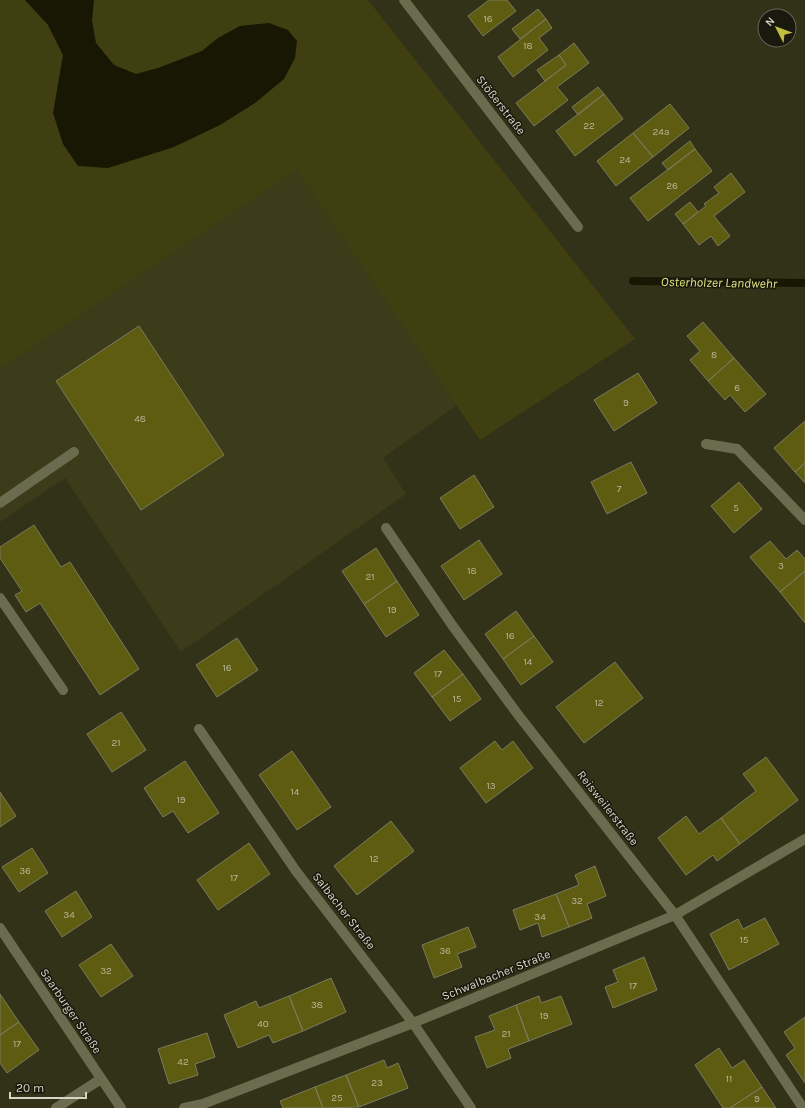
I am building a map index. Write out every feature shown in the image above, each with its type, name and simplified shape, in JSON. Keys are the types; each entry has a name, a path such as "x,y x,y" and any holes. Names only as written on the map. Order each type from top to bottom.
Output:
{"street":[{"name":"Stößerstraße","path":"404,0 578,227"},
{"path":"706,444 737,449 805,520"},
{"path":"0,503 74,452"},
{"name":"Reisweilerstraße","path":"386,528 452,625 519,716 675,916 803,1108"},
{"path":"0,598 63,690"},
{"name":"Salbacher Straße","path":"199,729 296,871 413,1023 470,1108"},
{"name":"Schwalbacher Straße","path":"184,1108 203,1104 413,1023 675,916 805,839"},
{"name":"Saarburger Straße","path":"0,928 121,1108"},
{"path":"56,1108 102,1079"}],"shaded area":[{"path":"0,0 368,0 635,339 480,440 297,170 0,369"},
{"path":"25,0 94,0 92,21 96,43 114,65 136,74 158,68 202,51 218,38 240,26 269,23 288,30 297,41 295,58 284,79 255,103 220,125 174,147 108,168 78,166 63,144 53,113 63,55 48,25"},
{"path":"297,170 457,405 383,458 406,494 181,652 65,478 0,522 0,369"}],"building":[{"path":"489,0 507,0 516,11 483,36 468,16"},
{"path":"538,9 546,19 520,39 512,29"},
{"path":"546,19 552,28 539,38 548,50 513,77 498,57"},
{"path":"574,43 589,63 557,87 568,100 534,126 516,103 566,65 559,55"},
{"path":"559,55 566,65 545,81 537,70"},
{"path":"598,87 604,94 578,115 572,107"},
{"path":"604,94 623,119 575,156 556,131"},
{"path":"670,104 689,128 653,157 633,133"},
{"path":"633,133 653,157 616,186 597,161"},
{"path":"690,141 695,149 668,170 662,163"},
{"path":"695,149 712,171 648,221 630,198"},
{"path":"731,173 745,192 714,216 730,236 718,246 711,236 699,245 683,224 706,206 704,204 719,193 714,187"},
{"path":"690,202 698,212 683,224 675,214"},
{"path":"703,322 734,358 708,381 690,360 700,351 687,336"},
{"path":"139,326 224,455 141,510 56,381"},
{"path":"734,358 766,394 745,412 730,395 725,400 708,381"},
{"path":"638,373 657,403 614,431 594,400"},
{"path":"805,421 805,463 795,472 774,448"},
{"path":"631,462 647,493 607,514 591,482"},
{"path":"805,463 805,483 795,472"},
{"path":"474,475 494,507 460,529 440,498"},
{"path":"739,482 762,509 734,533 711,506"},
{"path":"34,525 61,567 70,562 139,669 100,695 40,603 26,612 15,595 22,591 0,558 0,547"},
{"path":"479,540 502,574 464,600 441,566"},
{"path":"770,541 786,559 797,550 805,559 805,571 780,592 750,557"},
{"path":"376,548 397,581 364,604 342,571"},
{"path":"805,571 805,623 780,592"},
{"path":"397,581 419,615 386,637 364,604"},
{"path":"516,611 534,636 503,659 485,634"},
{"path":"534,636 553,662 521,685 503,659"},
{"path":"237,638 258,670 217,697 196,665"},
{"path":"444,650 463,674 432,697 414,673"},
{"path":"615,662 643,698 584,743 556,707"},
{"path":"463,674 481,699 450,721 432,697"},
{"path":"121,712 146,750 112,772 87,734"},
{"path":"495,741 502,750 513,741 533,768 486,803 460,768"},
{"path":"292,751 331,807 297,830 259,775"},
{"path":"766,757 798,800 740,844 721,818 756,791 743,774"},
{"path":"185,761 219,813 188,833 173,811 163,817 144,788"},
{"path":"0,792 16,816 0,827"},
{"path":"686,816 699,834 721,818 740,844 717,861 713,855 686,875 658,838"},
{"path":"391,821 414,851 357,895 334,866"},
{"path":"249,843 270,874 218,910 197,880"},
{"path":"32,848 48,873 19,892 2,867"},
{"path":"595,866 606,896 587,904 592,918 569,927 556,894 579,885 575,875"},
{"path":"76,891 92,917 62,937 45,911"},
{"path":"556,894 569,927 542,937 538,923 520,930 513,910"},
{"path":"765,918 779,944 729,970 710,934 738,919 743,929"},
{"path":"468,927 476,947 457,954 462,967 434,978 422,945"},
{"path":"111,944 133,976 101,997 79,965"},
{"path":"644,957 657,990 613,1008 605,987 618,982 613,970"},
{"path":"331,978 346,1012 303,1031 289,996"},
{"path":"0,994 19,1022 0,1035"},
{"path":"289,996 303,1031 273,1043 269,1035 238,1048 224,1015 256,1001 259,1008"},
{"path":"539,996 541,1003 561,996 572,1024 529,1041 516,1005"},
{"path":"516,1005 529,1041 508,1049 511,1058 487,1068 475,1037 495,1030 489,1016"},
{"path":"805,1017 805,1083 786,1055 795,1048 784,1032"},
{"path":"19,1022 39,1050 7,1073 0,1063 0,1035"},
{"path":"207,1033 215,1057 195,1064 198,1075 169,1084 158,1049"},
{"path":"719,1048 732,1068 744,1060 762,1087 730,1108 723,1108 695,1065"},
{"path":"384,1060 387,1068 398,1063 408,1088 359,1107 346,1075"},
{"path":"346,1075 359,1107 323,1108 315,1087"},
{"path":"315,1087 323,1108 283,1108 280,1101"},
{"path":"762,1087 776,1108 730,1108"}],"waterway":[{"name":"Osterholzer Landwehr","path":"633,281 805,283"}]}
